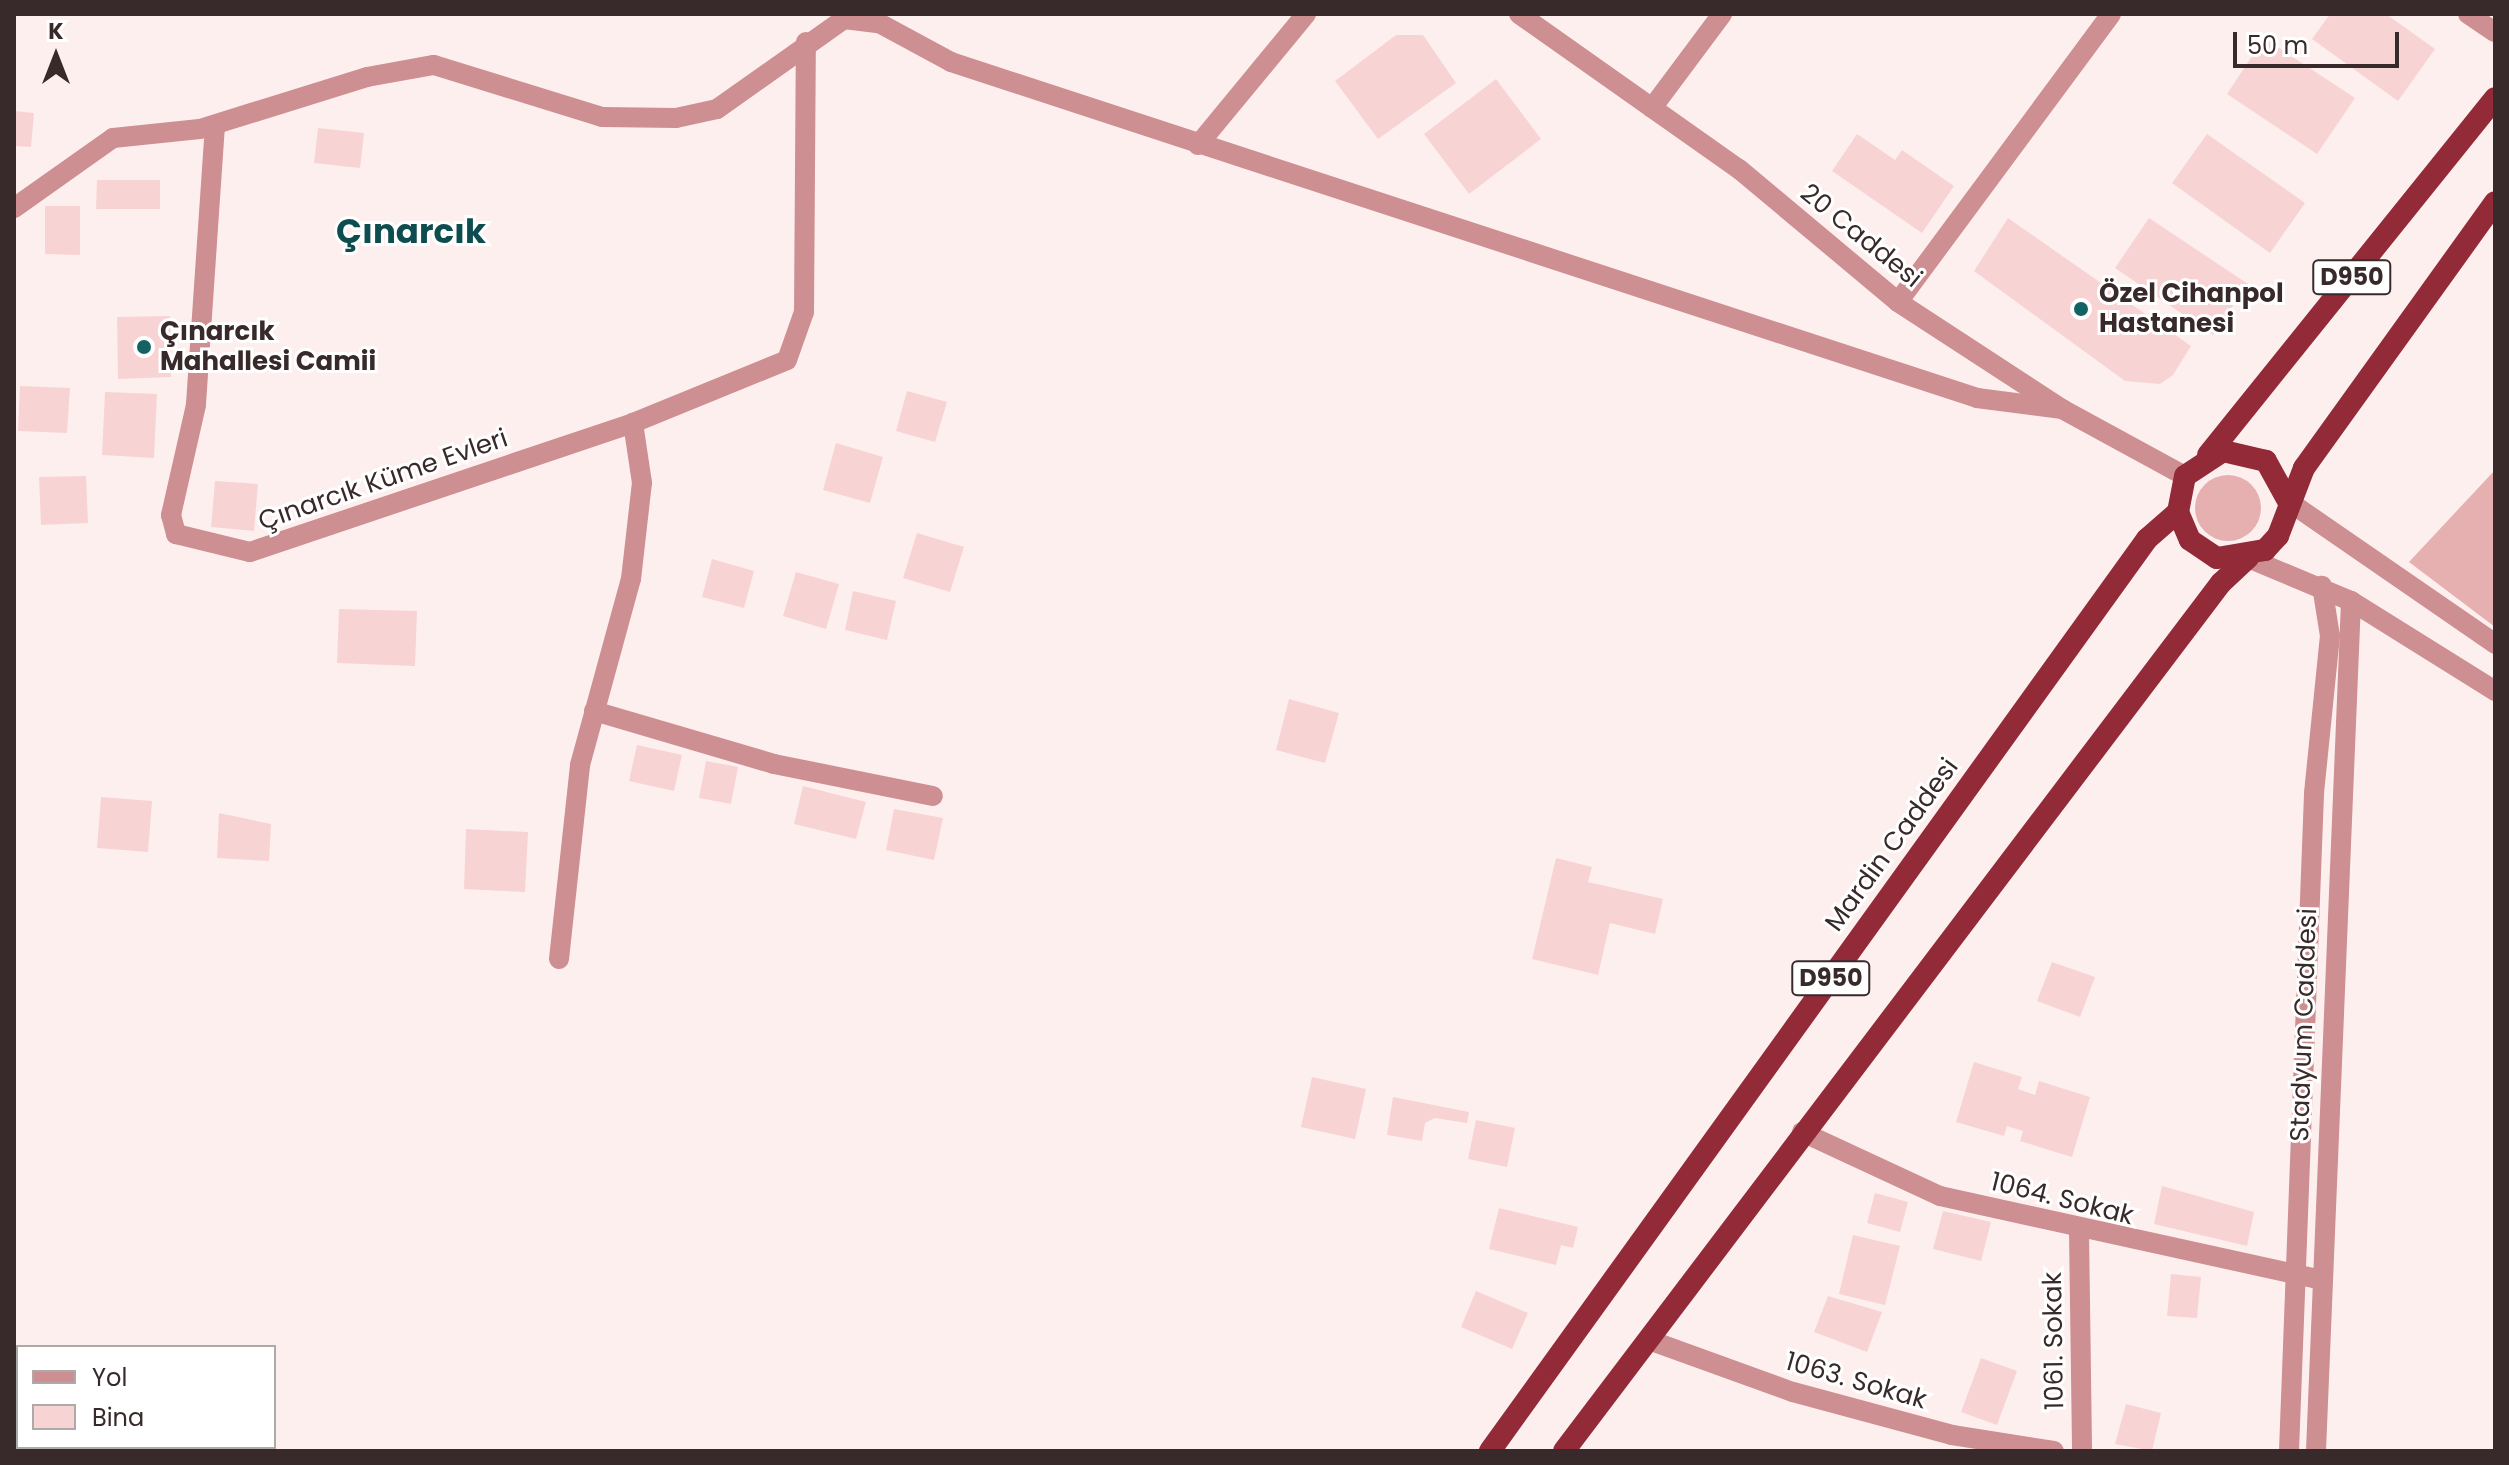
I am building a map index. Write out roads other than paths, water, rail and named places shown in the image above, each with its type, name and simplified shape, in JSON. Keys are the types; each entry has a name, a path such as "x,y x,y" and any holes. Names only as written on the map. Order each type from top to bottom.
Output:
{"highway":[{"name":"D950","path":"2208,455 2495,98"},
{"name":"D950","path":"2288,501 2495,202"},
{"path":"2253,454 2277,472 2288,501 2278,536 2248,558 2202,551 2178,512 2185,476 2208,455 2253,454"},
{"name":"Mardin Caddesi","path":"1490,1451 2138,552 2178,512"},
{"name":"D950","path":"1564,1451 1802,1132 2221,583 2248,558"}],"street":[{"path":"1198,145 1306,14"},
{"name":"20 Caddesi","path":"1519,14 1739,169 1898,302 2062,409 2185,476"},
{"path":"1652,108 1722,14"},
{"path":"1898,302 2111,14"},
{"path":"2468,14 2495,32"},
{"path":"14,208 113,138 215,125 367,77 434,65 602,117 676,118 717,109 806,42 844,19 875,18 951,62 1198,145 1977,398 2062,409"},
{"name":"Çınarcık Küme Evleri","path":"215,125 196,405 175,482 176,534 250,552 287,544 633,423 787,360 804,312 806,42"},
{"path":"559,959 580,765 631,579 642,483 633,423"},
{"path":"2288,501 2495,644"},
{"path":"2248,558 2322,586 2351,601 2495,691"},
{"path":"2289,1451 2293,1279 2314,793 2330,636 2322,586"},
{"name":"Stadyum Caddesi","path":"2316,1451 2351,601"},
{"path":"594,711 774,764 933,796"},
{"name":"1064. Sokak","path":"1802,1132 1940,1196 2293,1279 2321,1280"},
{"name":"1061. Sokak","path":"2079,1231 2082,1451"},
{"name":"1063. Sokak","path":"1649,1340 1793,1392 1952,1435 2054,1451"}],"place":[{"name":"Özel Cihanpol Hastanesi","path":"2081,309"},
{"name":"Çınarcık Mahallesi Camii","path":"144,347"}],"district":[{"name":"Çınarcık","path":"411,232"}]}
